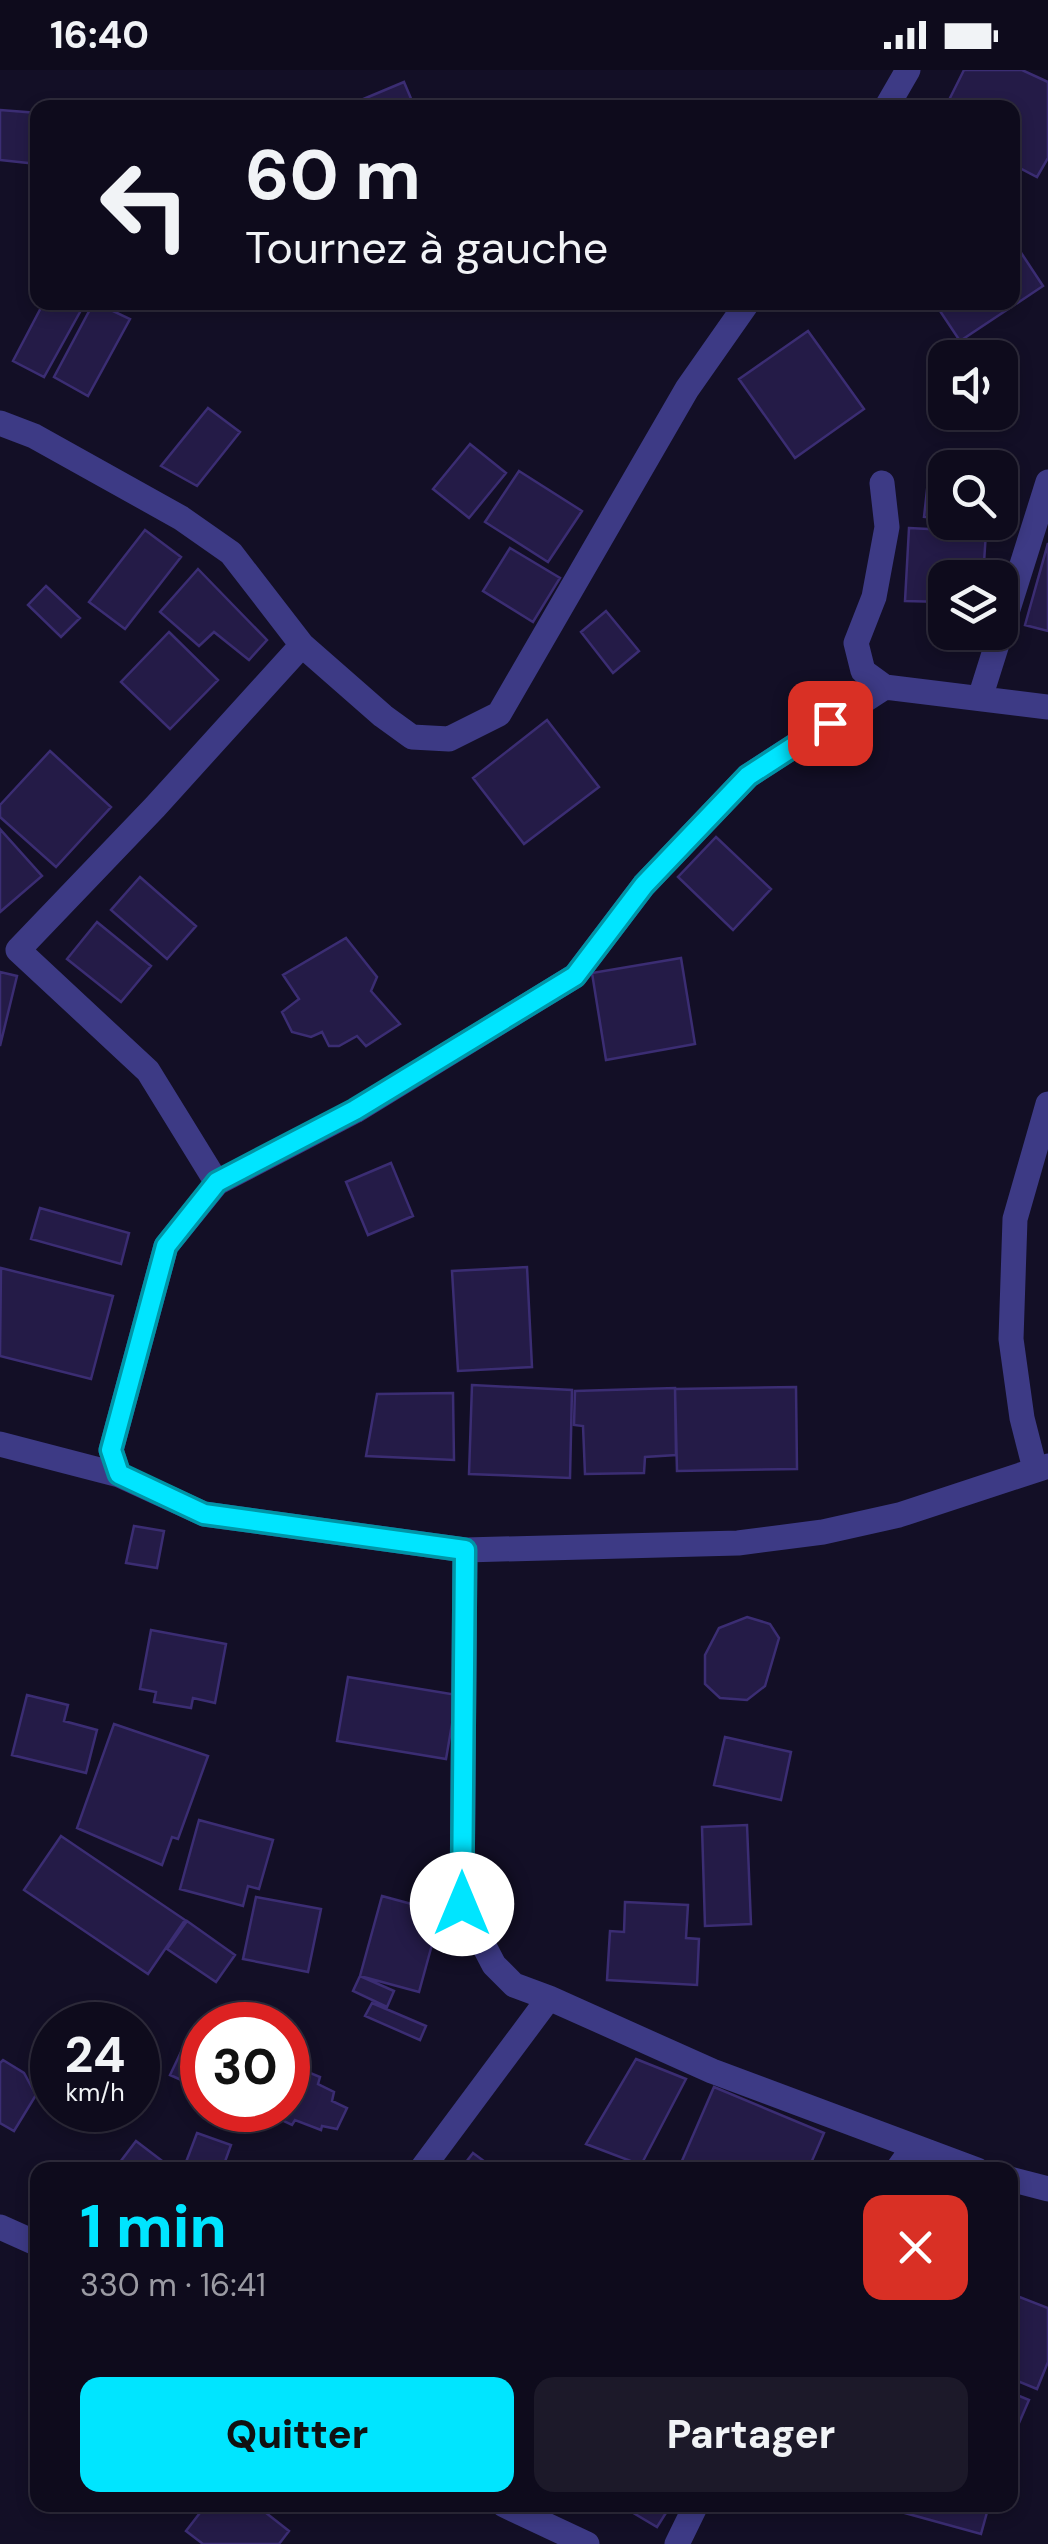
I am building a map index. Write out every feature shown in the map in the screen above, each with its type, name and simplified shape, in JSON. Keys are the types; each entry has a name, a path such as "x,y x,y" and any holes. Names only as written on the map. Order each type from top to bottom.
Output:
{"street":[{"path":"891,100 908,70"},
{"path":"0,422 34,436 181,518 231,553 302,646 412,738 448,739 499,714 686,388 742,310"},
{"path":"980,698 1048,482"},
{"path":"882,483 888,526 874,597 856,643 863,671 885,687 1048,706"},
{"path":"217,1182 148,1071 18,950 302,646"},
{"path":"119,1474 111,1450 166,1246 217,1182 355,1110 575,976 644,885 748,776 885,687"},
{"path":"0,1444 119,1474 204,1514 465,1550 738,1543 824,1532 899,1515 1042,1467 1022,1418 1011,1339 1015,1219 1048,1104"},
{"path":"465,1550 462,1904 494,1965 514,1985 712,2071 954,2162"},
{"path":"426,2162 549,1998"},
{"path":"903,2162 913,2148"},
{"path":"1018,2181 1048,2190"},
{"path":"0,2227 30,2240"},
{"path":"519,2512 587,2544"},
{"path":"677,2544 693,2512"}],"building":[{"path":"964,70 1022,70 1048,82 1048,158 1037,177 1020,168 1020,100 949,100"},
{"path":"404,82 412,100 361,100"},
{"path":"0,110 30,112 30,163 0,160"},
{"path":"1020,251 1043,286 1020,301"},
{"path":"40,310 80,312 44,377 13,361"},
{"path":"90,310 111,310 130,319 88,396 54,377"},
{"path":"939,310 1007,310 959,340"},
{"path":"808,331 864,409 795,458 739,379"},
{"path":"208,408 240,432 197,486 161,466"},
{"path":"470,444 506,473 469,518 433,489"},
{"path":"519,471 582,511 548,562 485,522"},
{"path":"928,481 928,517 924,517"},
{"path":"909,528 928,529 928,540 985,540 984,560 928,560 928,602 905,601"},
{"path":"145,530 181,557 125,629 89,602"},
{"path":"1048,543 1048,631 1025,625"},
{"path":"510,548 560,578 533,622 483,591"},
{"path":"198,569 267,640 249,660 214,632 199,646 160,612"},
{"path":"46,586 80,618 61,637 28,605"},
{"path":"606,611 639,651 613,673 581,632"},
{"path":"169,632 218,680 170,729 121,682"},
{"path":"547,720 599,787 524,844 473,778"},
{"path":"50,751 111,807 56,867 0,817 0,805"},
{"path":"0,829 42,876 0,912"},
{"path":"716,837 771,889 733,930 678,877"},
{"path":"140,877 196,926 167,959 111,910"},
{"path":"97,922 151,966 121,1002 67,959"},
{"path":"346,938 377,977 371,991 400,1024 366,1046 357,1036 339,1046 329,1046 322,1032 311,1037 292,1032 282,1012 299,999 283,975"},
{"path":"681,958 695,1044 606,1060 592,973"},
{"path":"0,972 17,976 0,1046"},
{"path":"391,1163 413,1216 368,1235 346,1182"},
{"path":"40,1208 129,1233 121,1264 31,1239"},
{"path":"527,1267 532,1367 458,1371 452,1271"},
{"path":"1,1268 113,1296 91,1379 0,1356"},
{"path":"472,1385 572,1390 570,1478 469,1474"},
{"path":"796,1387 797,1469 677,1471 675,1389"},
{"path":"675,1388 676,1455 645,1457 644,1473 585,1474 583,1426 574,1425 575,1391"},
{"path":"453,1393 454,1460 366,1456 377,1394"},
{"path":"134,1526 164,1531 157,1568 126,1563"},
{"path":"747,1617 770,1624 779,1638 765,1686 747,1700 720,1698 705,1684 705,1655 719,1628"},
{"path":"151,1630 226,1644 215,1703 193,1698 191,1708 154,1702 156,1692 140,1689"},
{"path":"348,1677 457,1695 446,1759 337,1741"},
{"path":"27,1695 68,1705 64,1721 97,1730 86,1773 12,1755"},
{"path":"114,1724 208,1756 178,1839 172,1837 162,1865 77,1828"},
{"path":"725,1737 791,1752 781,1800 714,1785"},
{"path":"199,1820 273,1840 259,1889 248,1886 243,1906 180,1889"},
{"path":"747,1825 751,1924 705,1926 702,1827"},
{"path":"61,1836 185,1920 148,1974 24,1890"},
{"path":"382,1896 441,1912 419,1992 360,1976"},
{"path":"256,1897 321,1909 308,1972 243,1959"},
{"path":"625,1902 688,1905 686,1938 699,1939 697,1985 607,1980 610,1931 624,1932"},
{"path":"187,1921 235,1955 216,1982 167,1949"},
{"path":"360,1976 394,1991 387,2007 353,1991"},
{"path":"372,2003 426,2026 420,2040 365,2016"},
{"path":"180,2054 180,2079 170,2075"},
{"path":"636,2059 686,2079 643,2162 586,2144"},
{"path":"3,2060 24,2073 30,2084 30,2105 14,2131 0,2123"},
{"path":"310,2073 320,2077 318,2084 334,2092 332,2101 347,2108 337,2129 322,2126 321,2130 310,2126"},
{"path":"714,2087 824,2133 811,2162 681,2162"},
{"path":"197,2133 231,2145 225,2162 186,2162"},
{"path":"136,2141 164,2162 120,2162"},
{"path":"473,2153 485,2162 466,2162"},
{"path":"1018,2296 1048,2308 1048,2362 1037,2389 1018,2381"},
{"path":"1018,2395 1029,2400 1018,2425"},
{"path":"201,2512 265,2512 289,2531 279,2544 203,2544 186,2531"},
{"path":"632,2512 667,2512 657,2527"},
{"path":"905,2512 987,2512 981,2534"}],"route":[{"path":"462,1904 465,1550 204,1514 119,1474 111,1450 166,1246 217,1182 355,1110 575,976 644,885 748,776 830,723"}]}
